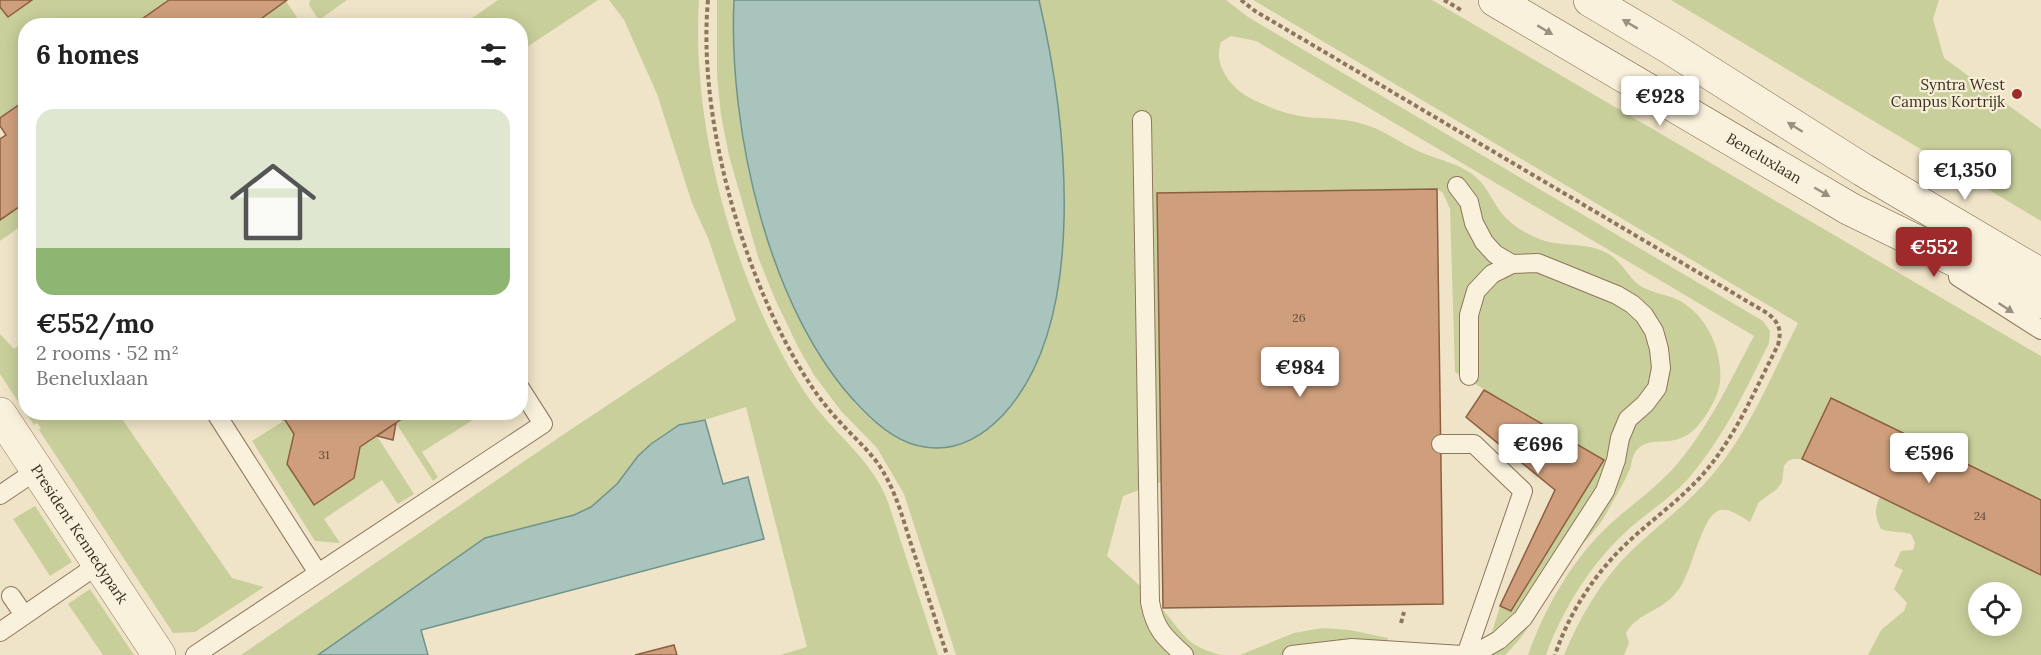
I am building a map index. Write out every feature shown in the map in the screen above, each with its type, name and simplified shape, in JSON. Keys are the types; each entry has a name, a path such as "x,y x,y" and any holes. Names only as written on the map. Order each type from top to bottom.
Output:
{"main road":[{"name":"Beneluxlaan","path":"1495,0 1850,209 2041,302"},
{"path":"1590,0 1669,47 1863,170 2041,275"},
{"name":"President Kennedypark","path":"0,414 159,655"}],"lane":[{"path":"1142,120 1150,602 1154,620 1163,636 1184,655"},
{"path":"1457,186 1469,202 1474,223 1484,242 1495,254 1512,264"},
{"path":"1850,209 2041,330"},
{"path":"1292,655 1352,648 1465,655 1499,640 1522,618 1605,490 1628,418 1645,404 1658,388 1661,368 1659,349 1653,332 1644,315 1632,304 1617,295 1538,263 1512,264 1492,274 1476,291 1469,315 1469,376"},
{"path":"195,655 543,424 528,401"},
{"path":"220,420 318,573"},
{"path":"1441,444 1474,444 1522,491 1465,655"},
{"path":"0,495 37,471"},
{"path":"0,632 99,564"},
{"path":"11,596 24,615"}],"path":[{"path":"708,0 709,69 718,144 728,188 754,271 771,313 808,382 885,473 897,501 947,655"}],"green space":[{"path":"0,0 169,0 144,18 18,18 18,105 0,118"},
{"path":"310,0 347,0 322,18 318,18 309,5"},
{"path":"498,0 598,0 528,46 528,18 472,18"},
{"path":"609,0 699,0 698,49 702,101 723,205 739,256 758,305 781,352 806,394 861,458 881,486 938,655 780,655 807,647 746,407 705,420 679,425 664,434 638,456 617,484 591,507 574,515 484,538 318,655 241,655 567,432 736,320 708,238 692,203 657,94 624,20"},
{"path":"717,0 734,0 737,96 744,145 754,194 785,287 806,331 843,388 871,419 898,436 943,447 1024,388 1049,331 1056,302 1061,258 1064,176 1039,0 1226,0 1248,17 1763,321 1770,331 1769,343 1732,414 1700,464 1680,487 1631,527 1604,555 1581,586 1561,619 1546,655 1528,655 1550,605 1579,558 1603,531 1663,479 1684,456 1717,406 1754,336 1256,41 1231,36 1221,42 1220,63 1231,83 1248,97 1292,114 1366,125 1421,152 1456,165 1480,181 1500,211 1512,224 1545,241 1599,249 1616,260 1639,285 1682,302 1699,317 1712,337 1719,359 1720,382 1717,395 1704,418 1689,434 1672,441 1648,443 1637,450 1630,469 1602,521 1568,562 1524,633 1505,655 1485,655 1500,606 1511,610 1604,460 1455,372 1450,209 1443,193 1437,189 1157,193 1161,482 1123,496 1107,556 1151,596 1182,634 1201,648 1221,655 956,655 904,494 877,448 841,411 814,375 775,299 758,257 729,156 721,115 717,76"},
{"path":"1253,0 1432,0 2041,356 2041,500 1831,399 1802,459 1788,461 1784,466 1782,482 1777,489 1759,502 1750,522 1733,512 1724,510 1716,512 1711,517 1701,535 1681,586 1667,602 1631,625 1626,633 1629,643 1624,655 1564,655 1584,614 1609,575 1630,552 1693,495 1726,457 1760,401 1798,323"},
{"path":"1671,0 1939,0 1933,19 1944,58 2041,129 2041,221"},
{"path":"286,1 297,18 262,18"},
{"path":"18,207 18,228 0,241 0,220"},
{"path":"0,334 14,349 18,346 18,401 0,374"},
{"path":"31,420 123,420 232,578 264,587 195,632 173,633 39,430 41,428 37,423 34,425"},
{"path":"285,420 294,434 287,464 314,505 354,478 360,447 377,436 414,494 398,504 382,480 324,519 340,543 315,541 252,441"},
{"path":"401,420 473,420 422,452 438,477 433,481 396,423"},
{"path":"1880,497 2041,575 2041,655 1868,655 1881,630 1904,611 1907,603 1894,589 1903,570 1894,566 1901,551 1913,550 1915,543 1911,534 1881,529 1877,521 1877,505"},
{"path":"35,506 72,562 50,576 13,519"},
{"path":"90,589 134,655 103,655 68,604"},
{"path":"1322,628 1350,630 1388,638 1383,655 1240,655 1294,633"}],"water":[{"path":"734,0 1039,0 1049,47 1063,157 1064,215 1060,273 1050,326 1031,375 1003,415 986,430 968,441 947,447 925,447 906,442 889,433 860,407 828,367 801,321 778,270 760,216 747,160 738,104 734,50"},
{"path":"705,420 723,484 748,477 764,539 421,630 428,655 318,655 485,538 574,515 591,507 617,484 638,456 651,444 679,425"}],"building":[{"path":"0,0 32,0 8,17 0,7"},
{"path":"169,0 287,0 262,18 144,18"},
{"path":"18,106 18,208 0,220 0,139 6,135 0,126 0,118"},
{"path":"1437,189 1443,604 1163,608 1157,193"},
{"path":"1484,390 1604,460 1511,611 1500,606 1555,490 1466,417"},
{"path":"1831,398 2041,500 2041,575 1802,459"},
{"path":"285,420 400,420 360,447 354,478 314,505 287,464 294,434"},
{"path":"396,423 393,440 377,436"},
{"path":"674,645 677,655 635,655"}],"place":[{"name":"Syntra West Campus Kortrijk","path":"2017,94"}]}
